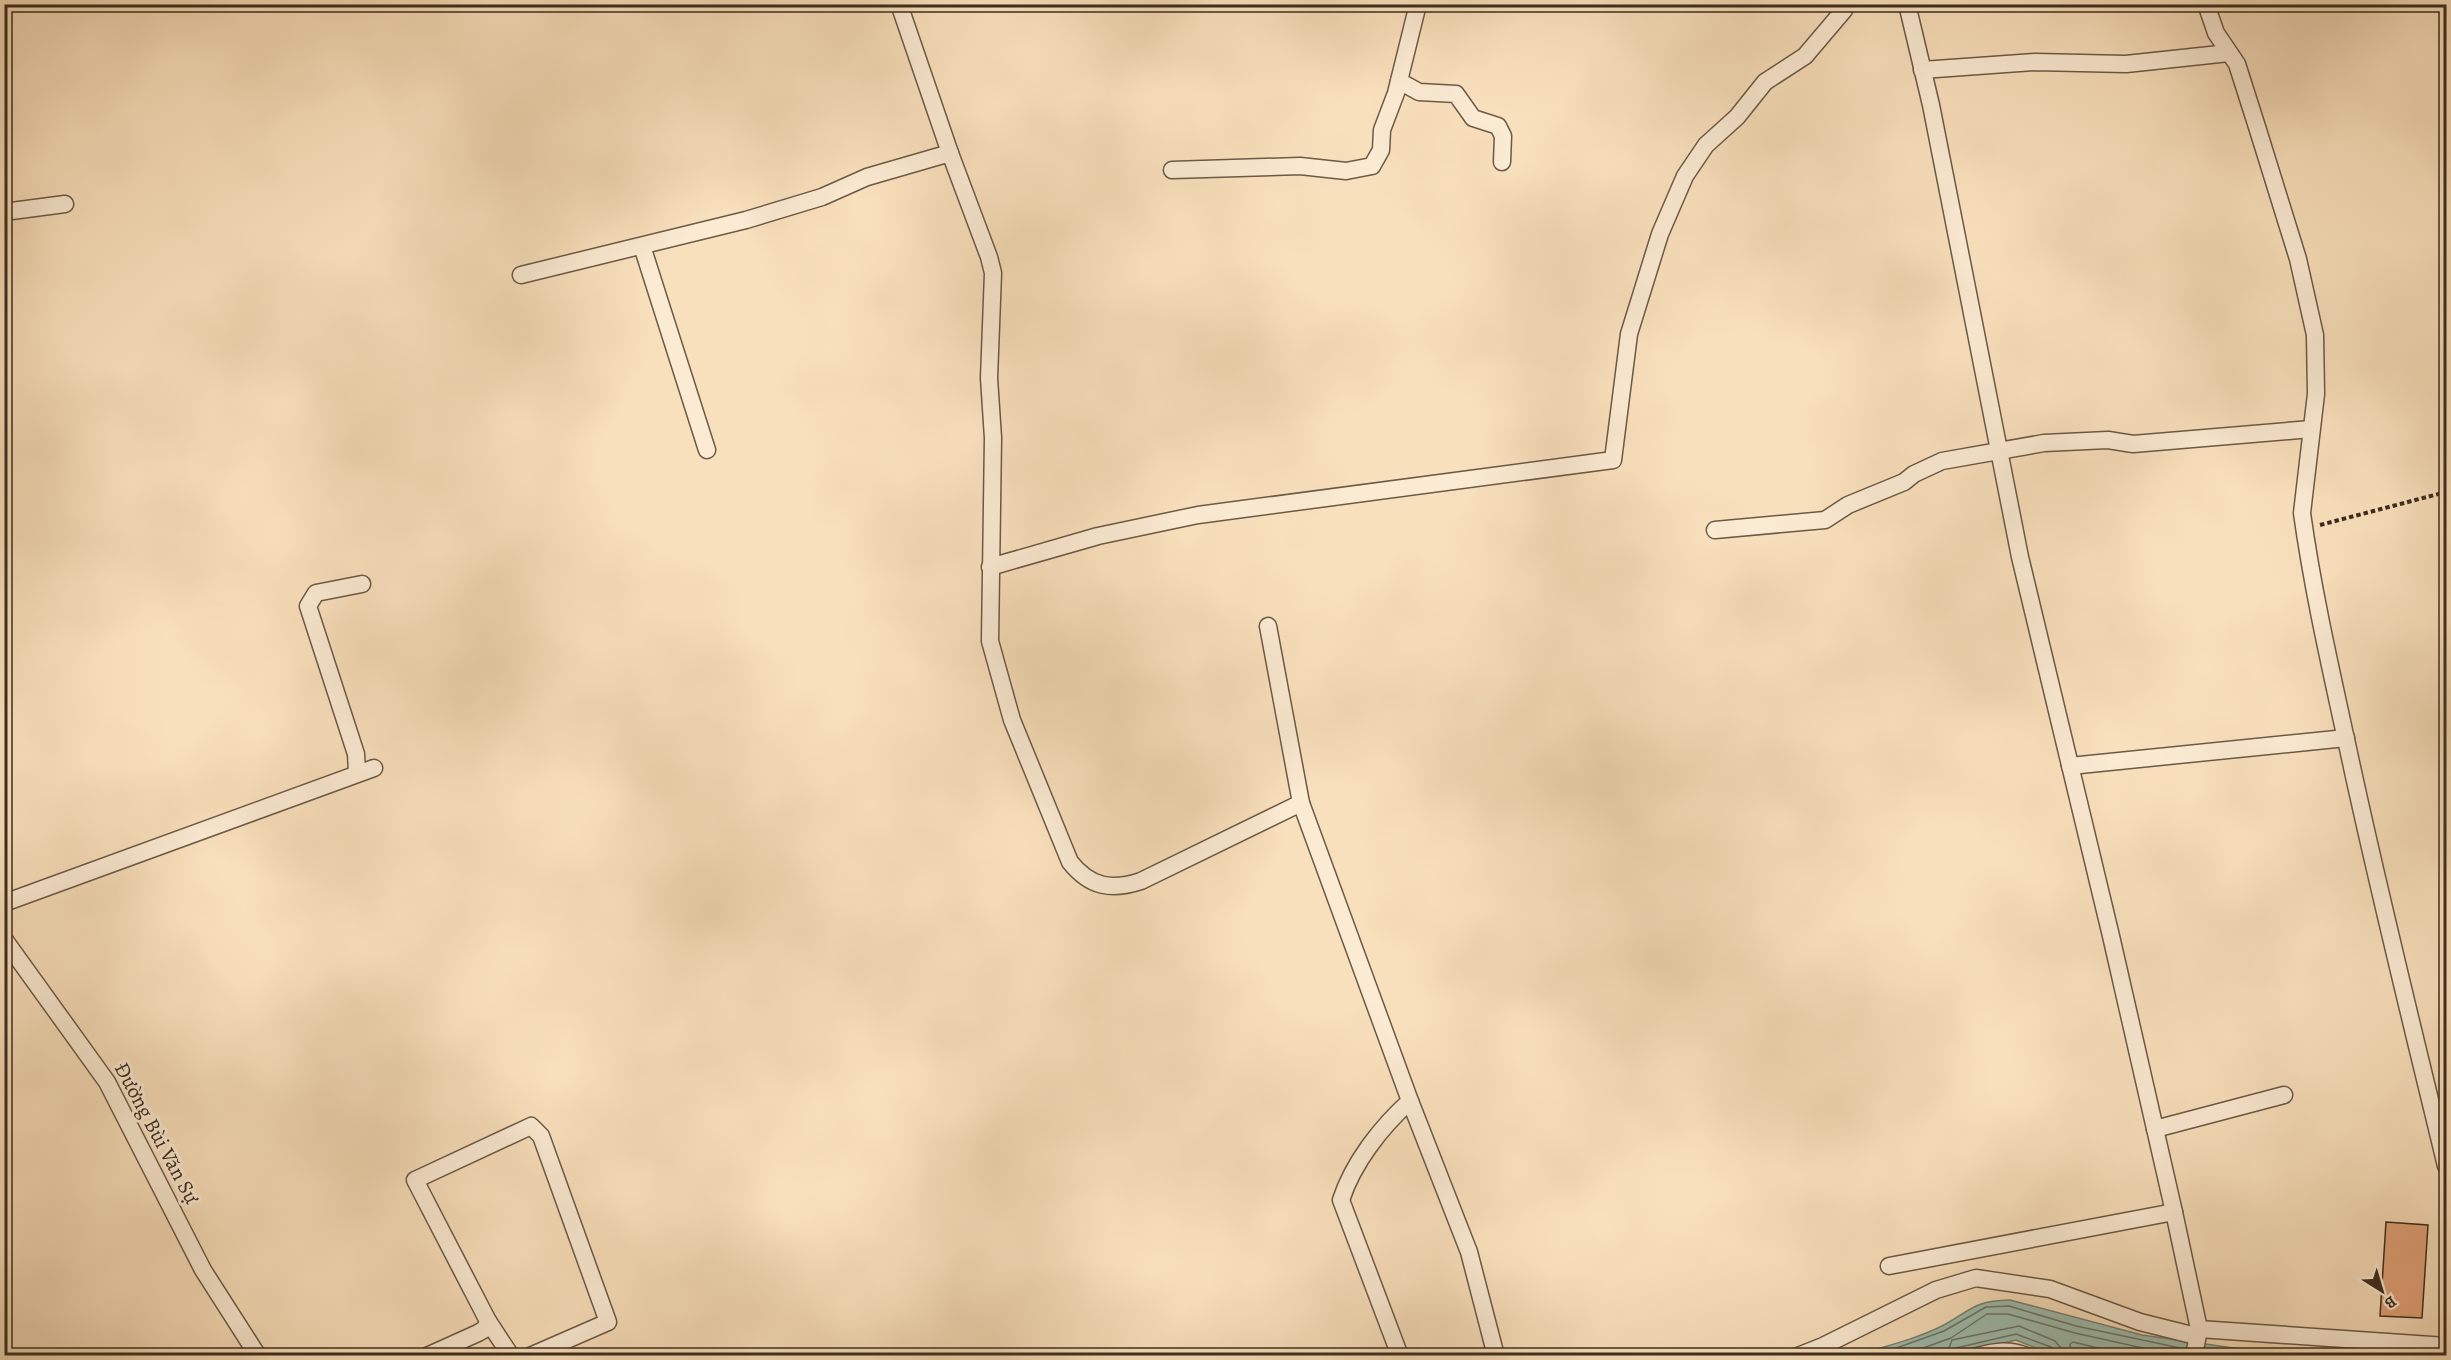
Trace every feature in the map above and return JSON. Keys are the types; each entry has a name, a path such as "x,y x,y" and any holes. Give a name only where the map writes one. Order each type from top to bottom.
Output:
{"street":[{"path":"899,4 950,153 990,257 993,273 989,378 993,438 990,641 1012,720 1070,862 1081,876 1099,884 1121,888 1141,881 1301,803"},
{"path":"1172,170 1300,166 1346,171 1372,166 1381,150 1383,130 1399,81 1418,4"},
{"path":"990,567 1098,536 1198,515 1612,460 1629,334 1660,234 1685,176 1706,145 1737,117 1765,82 1805,56 1844,10 1846,4"},
{"path":"1907,4 2020,557 2174,1212 2197,1332 2194,1356"},
{"path":"2206,4 2216,33 2236,64 2276,185 2298,259 2315,335 2316,394 2302,513 2304,529 2371,862 2446,1166"},
{"path":"1922,70 2035,62 2126,64 2229,53"},
{"path":"1399,81 1419,92 1456,94 1473,118 1498,126 1503,136 1502,162"},
{"path":"521,275 642,246 822,197 867,177 950,153"},
{"path":"4,212 65,204"},
{"path":"642,246 707,450"},
{"path":"1715,530 1825,520 1848,506 1904,482 1914,474 1942,461 2044,443 2108,440 2133,444 2311,429"},
{"path":"357,772 356,754 308,606 316,593 362,584"},
{"path":"1268,626 1301,803 1410,1101 1469,1252 1496,1356"},
{"path":"2070,766 2346,738"},
{"path":"4,903 357,772 374,768"},
{"name":"Đường Bùi Văn Sự","path":"4,939 107,1082 203,1270 258,1356"},
{"path":"2155,1129 2284,1095"},
{"path":"1400,1356 1349,1228 1341,1200 1348,1179 1376,1138 1410,1101"},
{"path":"511,1356 488,1321 415,1180 531,1126 541,1136 608,1322 530,1356"},
{"path":"1889,1266 2174,1212"},
{"path":"1798,1356 1936,1290 1976,1278 2050,1289 2140,1322 2197,1332 2446,1346"},
{"path":"427,1356 485,1329 488,1321"},
{"path":"1978,1356 1996,1351 2013,1351 2027,1356"}],"path":[{"path":"2304,529 2446,492"}],"water":[{"path":"2010,1300 2142,1335 2283,1355 2053,1355 2016,1340 1953,1355 1853,1356 1931,1331 1980,1304"}],"building":[{"path":"2386,1222 2428,1225 2422,1318 2380,1316"}]}
